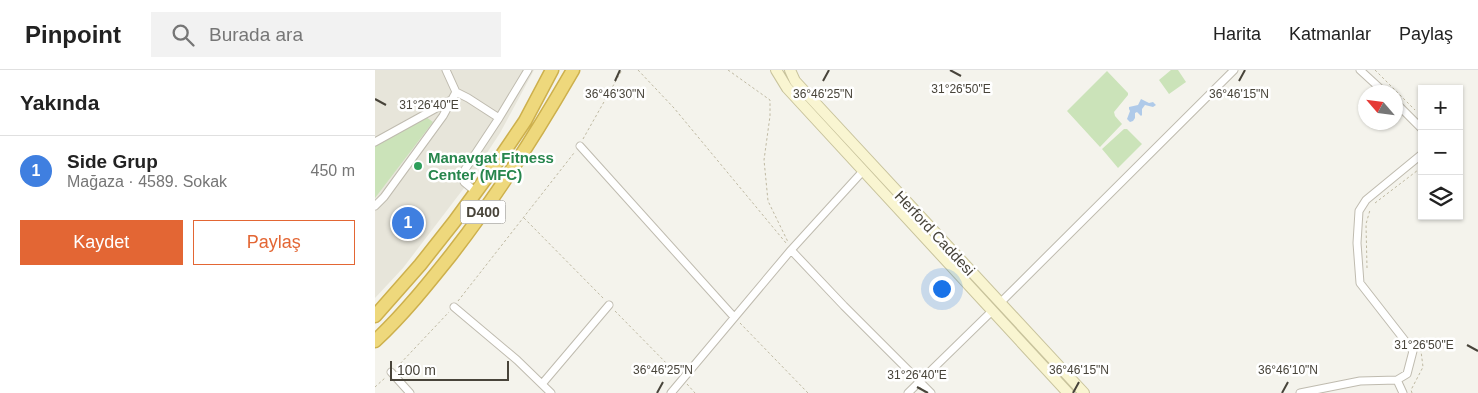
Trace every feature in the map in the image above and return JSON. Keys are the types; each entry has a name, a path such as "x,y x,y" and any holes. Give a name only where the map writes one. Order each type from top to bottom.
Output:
{"highway":[{"name":"D400","path":"375,316 420,265 476,192 525,121 552,70"},
{"name":"D400","path":"375,341 392,325 435,276 476,222 540,128 573,70"}],"main road":[{"name":"Herford Caddesi","path":"776,70 787,88 1068,393"},
{"name":"Herford Caddesi","path":"790,70 795,82 1084,393"}],"street":[{"path":"446,70 455,92 499,118"},
{"path":"476,192 463,182 462,174 528,70"},
{"path":"1000,303 1234,70"},
{"path":"1360,70 1377,85"},
{"path":"375,206 441,120 455,92"},
{"path":"375,142 451,99"},
{"path":"430,111 441,120"},
{"path":"1403,111 1418,125"},
{"path":"579,146 734,317"},
{"path":"1300,393 1360,380 1397,380 1407,374 1413,351 1360,284 1357,244 1359,211 1366,200 1418,157"},
{"path":"671,393 791,250 863,171"},
{"path":"791,250 931,393"},
{"path":"542,384 609,305"},
{"path":"454,307 517,360 551,393"},
{"path":"908,393 992,311"},
{"path":"391,372 409,393"},
{"path":"1397,380 1403,393"}],"path":[{"path":"375,386 454,307 579,146 622,70"},
{"path":"638,70 674,108 791,250"},
{"path":"728,70 770,100 770,116 764,160 768,201 791,250"},
{"path":"1375,70 1417,113"},
{"path":"1367,272 1366,224 1370,207 1418,170"},
{"path":"734,317 809,393"},
{"path":"1412,393 1411,390 1423,367 1421,352"}],"shaded area":[{"path":"375,70 534,70 500,133 464,188 403,268 375,298"}],"green space":[{"path":"1171,70 1178,70 1186,82 1169,94 1159,80"},
{"path":"1107,71 1128,95 1114,112 1122,124 1100,147 1067,111"},
{"path":"426,117 433,122 375,198 375,146"},
{"path":"1124,129 1127,129 1142,144 1118,168 1102,149"}],"water":[{"path":"1141,99 1149,103 1153,102 1156,105 1153,107 1145,105 1142,109 1142,115 1137,112 1135,113 1135,118 1130,122 1127,119 1130,111 1129,107 1138,105"}],"place":[{"name":"Manavgat Fitness Center (MFC)","path":"418,166"},
{"name":"Side Grup","path":"408,223"}]}
